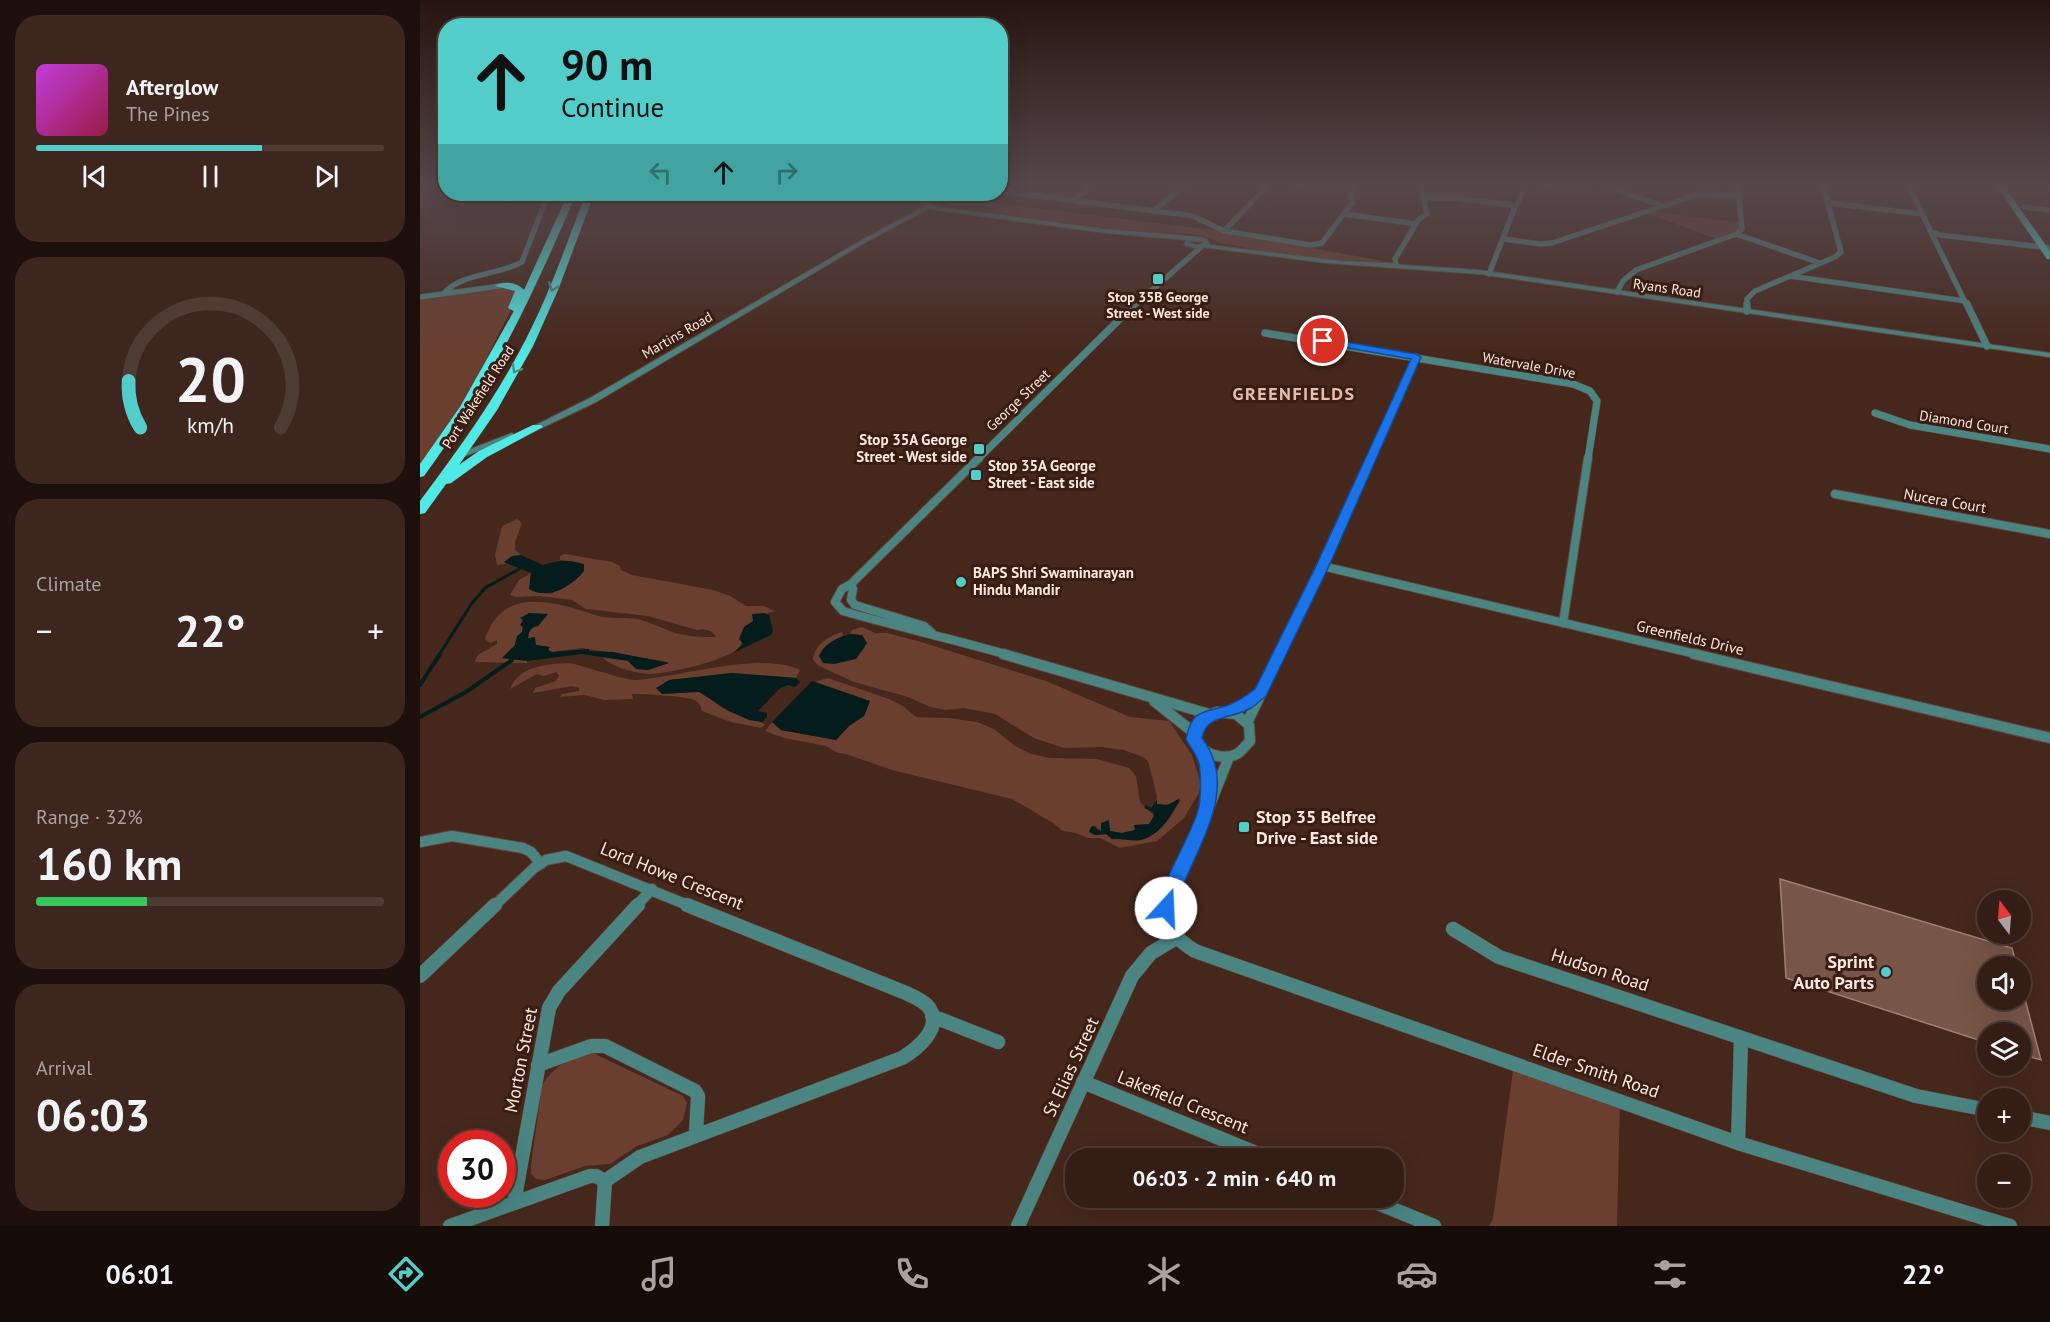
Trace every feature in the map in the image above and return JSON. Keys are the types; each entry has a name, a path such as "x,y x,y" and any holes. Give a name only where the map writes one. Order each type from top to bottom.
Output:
{"highway":[{"name":"Port Wakefield Road","path":"420,473 507,338 552,242"},
{"name":"Port Wakefield Road","path":"420,510 485,419 530,344 571,242"},
{"path":"500,286 523,278 547,254"},
{"path":"469,400 471,389 520,291 516,287 500,286"},
{"path":"485,419 487,439 501,440"},
{"path":"434,491 483,454 537,427"},
{"path":"420,486 433,469 459,455"}],"main road":[{"path":"2047,245 2050,257"}],"street":[{"path":"443,294 452,284 507,270 522,262 530,242"},
{"name":"Martins Road","path":"459,455 537,427 593,400 863,242"},
{"path":"1171,242 1204,245"},
{"path":"1297,242 1315,245 1323,242"},
{"path":"1396,264 1395,259 1405,242"},
{"path":"1489,274 1503,242"},
{"path":"1527,242 1554,242"},
{"path":"1617,292 1623,281 1636,270 1713,242"},
{"path":"1760,242 1820,263"},
{"path":"1747,311 1747,299 1755,291 1840,254 1842,249 1840,242"},
{"path":"1936,242 1987,346"},
{"path":"2017,242 2047,245"},
{"name":"George Street","path":"1188,245 1191,250 1180,263 1021,415 851,584 843,589 836,599 837,605 843,610 917,633 932,633 1148,696 1178,707 1209,714"},
{"name":"Ryans Road","path":"1204,245 1375,266 1396,264 1403,267 1489,274 2050,355"},
{"name":"George Street","path":"1180,263 1204,245"},
{"path":"1790,276 1965,301"},
{"path":"420,297 500,286"},
{"name":"Watervale Drive","path":"1265,333 1575,385 1590,391 1596,398 1563,623"},
{"path":"1247,723 1322,566 1416,357"},
{"name":"Diamond Court","path":"1875,413 1910,425 2050,449"},
{"name":"Nucera Court","path":"1835,494 2050,534"},
{"name":"Greenfields Drive","path":"1322,566 2050,738"},
{"name":"George Street","path":"851,584 853,590 851,600 855,604 924,626 932,633"},
{"path":"1226,712 1236,714 1247,723 1251,733 1250,741 1239,753 1219,758 1204,752 1197,746 1193,732 1202,719 1209,714 1226,712 1246,704 1260,692"},
{"name":"George Street","path":"1148,696 1193,732"},
{"path":"1204,752 1208,766 1208,806"},
{"path":"1176,938 1170,929 1166,908 1229,757"},
{"path":"420,842 452,836 523,848 531,852 541,864"},
{"name":"Lord Howe Crescent","path":"420,976 541,864 557,857 573,857 906,993 925,1004 931,1010 932,1016 999,1042"},
{"name":"Morton Street","path":"516,1191 546,1016 554,999 652,889"},
{"name":"Hudson Road","path":"1453,929 1499,957 1916,1096 1977,1108"},
{"name":"St Elias Street","path":"1018,1226 1137,968 1151,953 1176,938"},
{"name":"Elder Smith Road","path":"1176,938 1195,951 1738,1143 2010,1226"},
{"path":"605,1181 640,1157 902,1059 917,1048 925,1038 932,1024 932,1016"},
{"path":"1738,1143 1741,1038"},
{"path":"538,1065 591,1046 605,1046 694,1091 698,1096 696,1135"},
{"name":"Lakefield Crescent","path":"1083,1082 1244,1148"},
{"path":"2031,1119 2050,1123"},
{"path":"516,1201 590,1176 596,1176 605,1181"},
{"path":"602,1226 605,1181"},
{"path":"450,1226 498,1208"},
{"path":"1391,1208 1434,1226"}],"shaded area":[{"path":"1217,242 1279,242 1384,261 1323,260"},
{"path":"500,286 516,287 518,296 471,389 469,400 420,473 420,297"},
{"path":"517,519 522,523 515,542 515,550 521,555 504,562 506,564 497,565 495,555 502,526"},
{"path":"565,554 612,562 620,566 621,570 632,575 713,590 730,596 746,606 764,606 775,611 753,618 753,621 744,627 742,643 735,651 713,661 669,672 649,674 630,671 610,663 602,656 628,661 636,669 648,670 669,663 663,661 582,648 552,652 548,650 549,647 536,645 528,639 529,631 547,616 523,619 522,632 517,636 515,645 502,658 527,661 527,663 476,662 478,655 497,644 497,640 490,643 485,639 493,622 504,611 517,604 532,602 563,606 612,618 641,620 688,636 716,636 707,630 697,630 648,616 586,609 572,600 510,595 519,580 531,573 529,589 551,594 579,576 573,561 560,560 560,556"},
{"path":"862,627 875,633 887,633 921,642 1046,681 1130,717 1169,721 1192,755 1201,784 1199,793 1184,818 1157,841 1120,848 1100,838 1088,838 1063,831 1012,799 892,770 838,753 826,746 784,738 765,731 772,722 781,730 836,740 849,726 864,716 870,701 815,682 828,678 889,699 903,706 916,717 977,722 994,729 1015,746 1031,754 1050,758 1097,759 1129,768 1136,776 1140,802 1154,816 1149,824 1134,825 1135,830 1122,833 1110,831 1110,826 1099,832 1096,826 1092,826 1089,830 1095,835 1106,834 1112,839 1137,840 1171,814 1181,800 1162,806 1156,804 1157,796 1148,761 1143,757 1124,750 1101,747 1064,748 1034,738 995,714 964,708 946,710 930,707 908,697 854,682 819,666 813,660 816,650 823,642 842,632 843,636 819,656 822,660 859,655 865,647 856,634 850,634 852,630"},
{"path":"570,663 637,680 743,664 783,665 800,670 796,678 732,673 669,680 704,694 726,710 765,725 761,728 731,722 702,711 697,702 682,697 632,694 633,699 604,700 585,695 560,697 562,694 579,691 579,688 572,686 533,693 535,688 556,681 559,675 556,672 544,676 537,674 510,689 514,681 527,670 544,665"},
{"path":"593,1053 683,1096 687,1103 683,1120 668,1135 637,1146 610,1164 585,1166 545,1180 536,1179 531,1174 531,1165 542,1085 552,1072 564,1063"},
{"path":"1514,1063 1620,1100 1617,1226 1489,1226 1493,1219"}],"water":[{"path":"521,555 543,565 564,561 584,564 584,571 573,582 559,590 552,593 536,592 529,589 531,573 504,562 512,556"},
{"path":"529,613 548,614 538,626 531,630 528,638 535,637 536,645 550,647 548,650 552,652 589,649 589,651 613,652 669,663 648,670 636,669 628,661 582,654 527,661 502,658 515,645 517,636 522,632 523,627 520,625 523,620 520,618"},
{"path":"752,614 769,615 773,631 771,635 733,653 743,644 739,639 744,627 753,621"},
{"path":"850,634 862,635 867,643 856,659 834,664 823,663 819,656 821,651 836,639"},
{"path":"732,673 796,678 800,682 795,687 788,685 779,689 758,711 767,713 767,717 762,722 749,720 729,711 699,692 662,694 656,688 669,680"},
{"path":"812,681 870,701 864,716 849,726 836,740 781,730 772,722"},
{"path":"1180,798 1165,824 1148,838 1141,840 1112,839 1106,834 1095,835 1089,832 1092,826 1101,831 1101,823 1109,820 1110,831 1122,833 1135,830 1134,825 1149,824 1154,816 1153,812 1144,808 1146,805 1151,808 1157,800 1157,804 1168,805"}],"building":[{"name":"Sprint Auto Parts","path":"1780,879 1977,938 1977,944 1999,944 2012,948 2014,956 1977,956 1977,1010 2028,1010 2041,1060 2031,1057 2031,1022 1977,1022 1977,1039 1786,978"}],"waterway":[{"path":"439,655 472,603 485,588 519,569"},
{"path":"420,685 440,654"},
{"path":"420,717 466,692 512,660"}],"place":[{"name":"Stop 35B George Street - West side","path":"1158,279"},
{"name":"Stop 35A George Street - West side","path":"979,449"},
{"name":"Stop 35A George Street - East side","path":"976,475"},
{"name":"BAPS Shri Swaminarayan Hindu Mandir","path":"961,582"},
{"name":"Stop 35 Belfree Drive - East side","path":"1244,827"},
{"name":"Sprint Auto Parts","path":"1886,972"}],"district":[{"name":"GREENFIELDS","path":"1294,394"}],"route":[{"path":"1166,908 1208,806 1208,766 1204,752 1197,746 1194,739 1193,732 1196,725 1209,714 1226,712 1246,704 1260,692 1322,566 1416,357 1323,341"}]}
